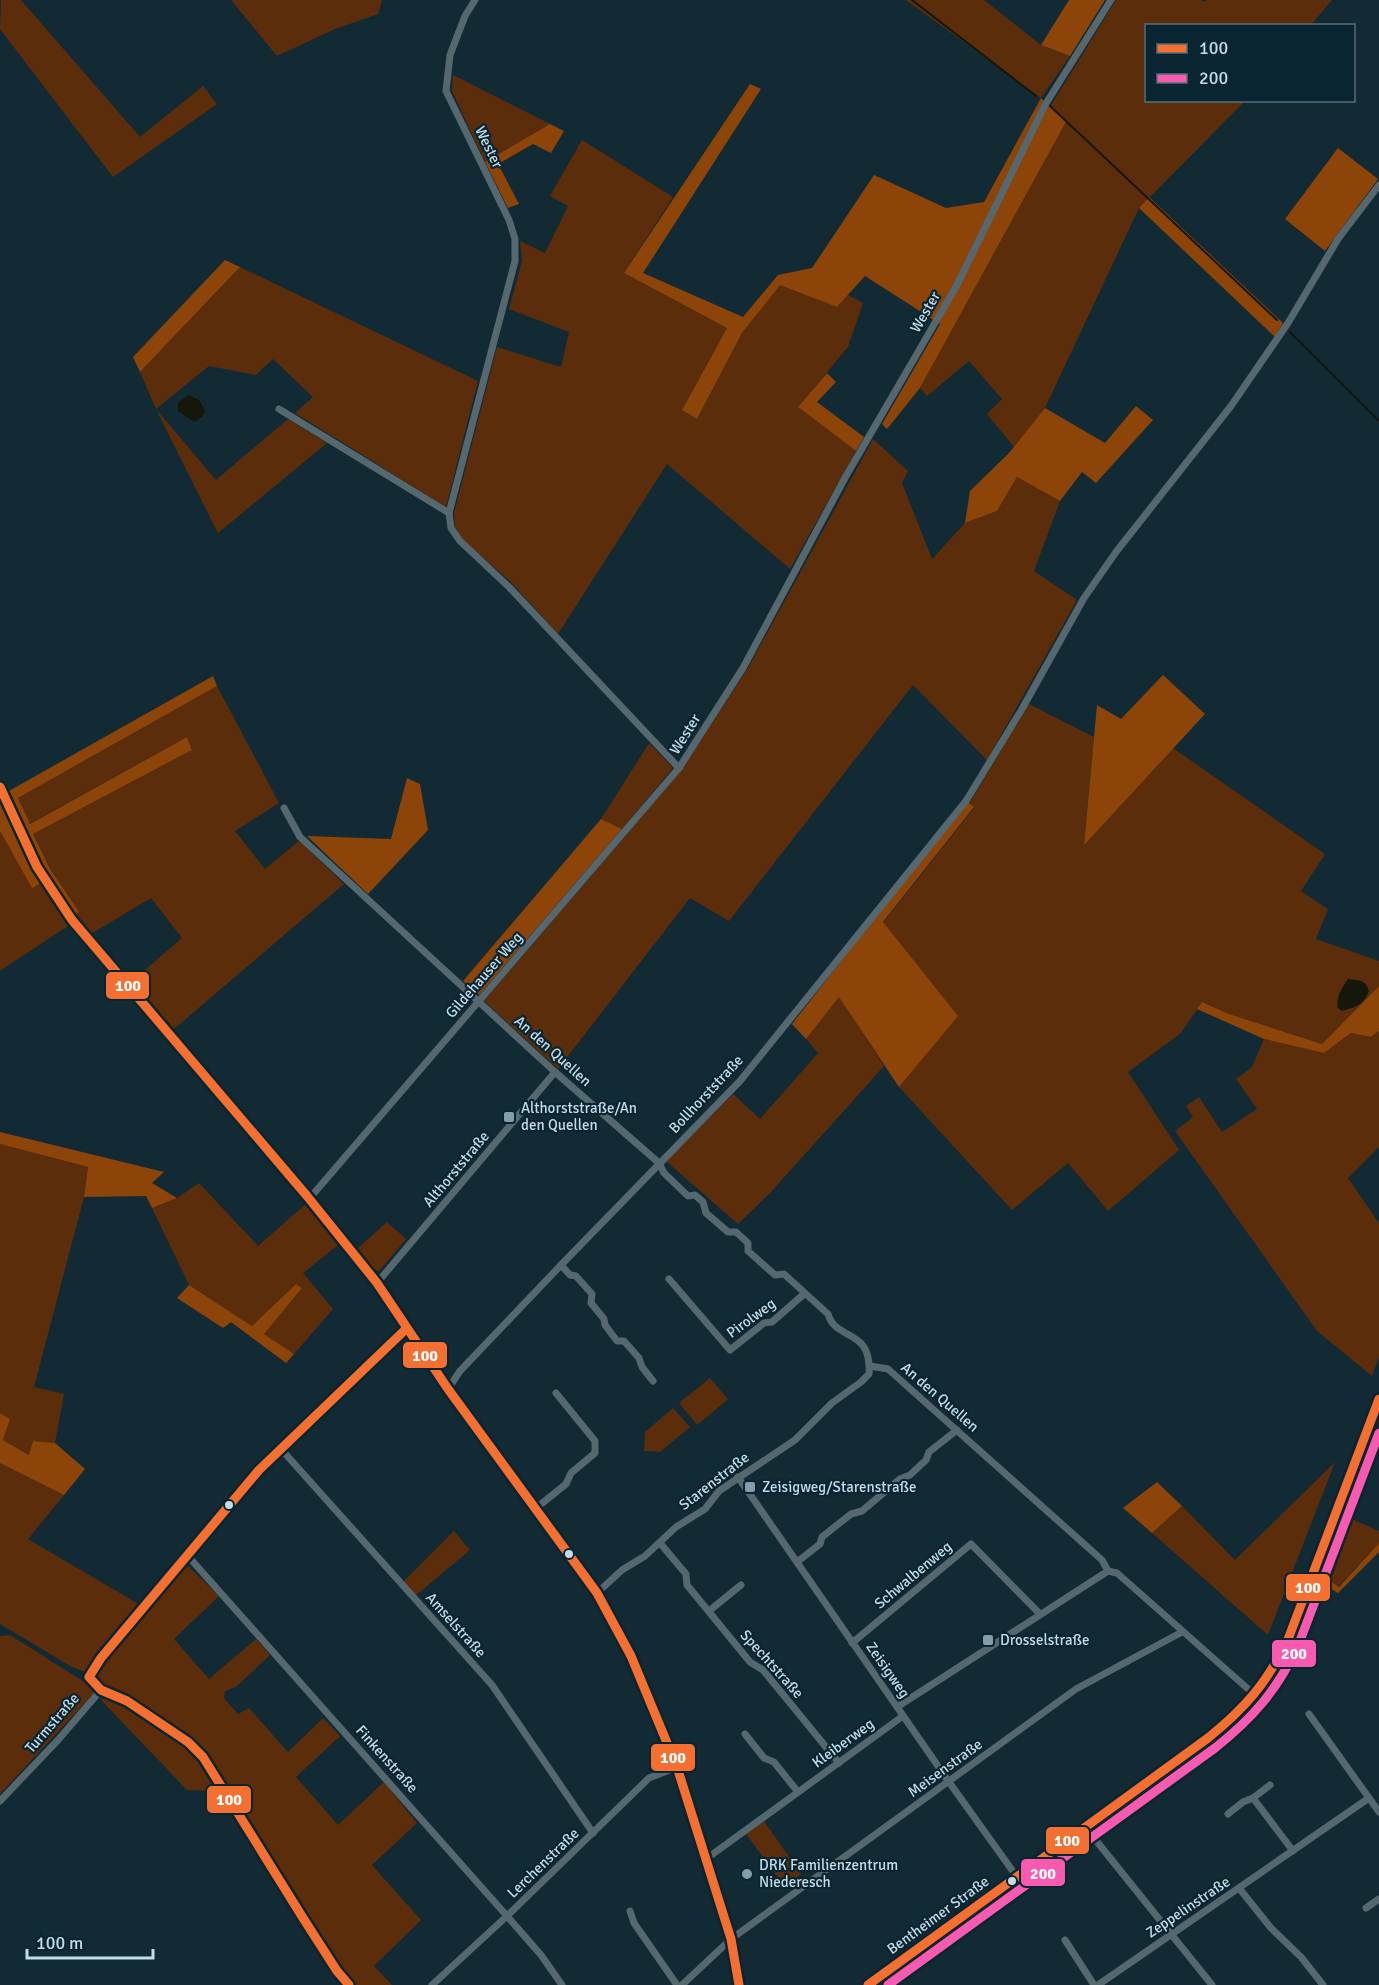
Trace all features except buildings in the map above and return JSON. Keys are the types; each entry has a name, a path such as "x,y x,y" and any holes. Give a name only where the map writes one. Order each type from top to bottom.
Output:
{"main road":[{"name":"Bentheimer Straße","path":"868,1985 1208,1738 1237,1716 1256,1696 1272,1673 1287,1642 1379,1399"}],"street":[{"name":"Wester","path":"475,0 465,16 450,55 446,91 509,220 515,239 516,261 449,513 451,528 460,541 509,587 679,768 743,668 846,476 957,285 1045,105 1111,0"},
{"name":"Bollhorststraße","path":"448,1389 460,1371 740,1081 966,801 1022,709 1084,598 1116,552 1231,406 1288,323 1338,239 1379,184"},
{"path":"279,409 449,513"},
{"name":"Gildehauser Weg","path":"309,1199 679,768"},
{"path":"0,787 37,867 72,920 309,1199 377,1283 448,1389 597,1593 631,1656 677,1767 731,1939 739,1985"},
{"name":"An den Quellen","path":"284,808 300,837 478,1002 659,1164 664,1173 688,1196 695,1195 703,1202 706,1213 728,1232 736,1232 748,1243 748,1251 775,1275 784,1274 828,1314 830,1322 862,1343 870,1366 888,1369 1102,1560 1108,1571 1118,1573 1256,1696"},
{"name":"Althorststraße","path":"377,1283 555,1072"},
{"path":"561,1265 570,1275 576,1276 591,1294 591,1303 604,1319 605,1325 617,1341 624,1341 639,1358 642,1367 653,1381"},
{"name":"Pirolweg","path":"669,1279 730,1350 764,1323 772,1322 804,1294"},
{"path":"349,1985 303,1918 203,1757 188,1742 127,1701 101,1689 89,1677 101,1658 259,1470 407,1328"},
{"name":"Starenstraße","path":"597,1593 622,1570 645,1557 676,1527 705,1509 719,1491 795,1440 832,1403 861,1382 869,1374 870,1366"},
{"path":"535,1509 566,1484 571,1473 595,1454 595,1441 556,1393"},
{"path":"797,1562 820,1544 822,1537 851,1514 862,1511 900,1479 910,1475 926,1461 930,1452 957,1430"},
{"name":"Amselstraße","path":"281,1449 492,1685 593,1833"},
{"name":"Zeisigweg","path":"738,1477 1017,1877"},
{"name":"Spechtstraße","path":"660,1543 686,1574 687,1585 750,1662 763,1670 839,1763"},
{"name":"Schwalbenweg","path":"852,1642 971,1544 1040,1614"},
{"name":"Finkenstraße","path":"187,1555 507,1916 541,1955 562,1985"},
{"path":"897,1707 1108,1571"},
{"path":"709,1611 741,1585"},
{"name":"Meisenstraße","path":"682,1985 731,1939 1076,1689 1182,1632"},
{"name":"Turmstraße","path":"0,1802 58,1740 101,1689"},
{"path":"1310,1714 1379,1812"},
{"name":"Kleiberweg","path":"706,1859 903,1716"},
{"path":"745,1734 764,1758 774,1762 798,1792"},
{"name":"Lerchenstraße","path":"432,1985 507,1916 649,1778 677,1767"},
{"path":"1228,1814 1270,1785"},
{"path":"1253,1798 1293,1851"},
{"name":"Zeppelinstraße","path":"1065,1940 1096,1985 1369,1798"},
{"path":"1086,1828 1212,1985"},
{"path":"1239,1888 1271,1928 1301,1957 1323,1985"},
{"path":"1366,1908 1379,1899"},
{"path":"630,1911 634,1923 677,1985"}],"shaded area":[{"path":"1,0 21,0 140,137 203,86 217,104 113,177 0,29"},
{"path":"231,0 382,0 378,14 335,29 277,56"},
{"path":"906,0 984,0 1041,45 1070,56 1041,98"},
{"path":"1069,0 1105,0 1070,56 1041,45"},
{"path":"1116,0 1201,0 1205,2 1207,0 1332,0 1312,24 1145,24 1145,102 1244,102 1139,208 1045,408 1014,447 987,414 1002,399 969,361 927,396 920,388 1066,122 1050,107"},
{"path":"453,75 550,124 485,162 452,91"},
{"path":"750,84 761,89 643,273 743,317 778,275 812,268 874,175 946,208 984,202 1041,98 1066,122 920,388 887,429 882,424 940,324 865,276 837,307 780,285 742,333 697,419 682,410 727,328 624,273"},
{"path":"550,124 564,131 551,153 533,144 498,164 519,204 508,208 485,162"},
{"path":"582,140 673,197 624,273 727,328 682,410 697,419 742,333 780,284 837,307 848,295 863,303 848,347 798,407 856,451 790,569 667,464 558,634 511,582 464,541 455,527 454,513 497,347 561,367 569,332 509,309 522,261 520,241 545,253 568,206 550,196"},
{"path":"1338,148 1378,179 1325,251 1285,219"},
{"path":"1149,197 1283,323 1275,337 1139,208"},
{"path":"225,260 240,267 140,372 133,357"},
{"path":"240,267 478,381 446,507 295,413 313,397 273,359 256,375 209,366 156,409 140,372"},
{"path":"827,373 836,382 817,402 864,437 856,451 798,407"},
{"path":"189,395 199,400 205,411 203,416 194,422 178,411 178,402"},
{"path":"1136,406 1153,420 1096,483 1082,472 1060,501 1017,477 997,511 965,523 970,491 1009,453 1045,408 1105,443"},
{"path":"156,409 216,480 288,419 327,443 218,533"},
{"path":"873,439 908,471 902,483 932,559 965,523 997,511 1017,477 1060,501 1034,571 1077,600 987,760 913,685 729,921 690,898 558,1069 484,1001 683,768 748,668"},
{"path":"1163,675 1205,714 1084,845 1097,705 1121,719"},
{"path":"213,676 217,686 18,798 30,824 187,737 192,750 33,834 50,869 79,912 73,916 49,879 32,888 0,831 0,796"},
{"path":"217,686 279,803 235,831 265,869 299,841 344,884 174,1029 131,982 182,938 151,898 91,934 73,916 78,913 50,869 33,834 192,750 187,737 29,824 18,798"},
{"path":"1029,704 1094,737 1084,844 1173,748 1325,854 1301,891 1328,909 1316,939 1379,961 1379,986 1322,1044 1229,1014 1202,1002 1181,1033 1128,1072 1179,1150 1108,1211 1068,1163 1012,1210 899,1087 957,1016 883,923 974,808 969,804"},
{"path":"649,743 673,768 622,829 601,819"},
{"path":"407,778 420,784 428,830 368,894 307,836 391,839"},
{"path":"966,801 974,807 883,922 958,1016 899,1087 839,997 806,1039 792,1024"},
{"path":"601,819 622,829 479,995 463,981"},
{"path":"0,831 32,887 41,882 68,926 0,971"},
{"path":"1348,979 1363,982 1369,991 1359,1005 1342,1011 1338,1008 1338,997"},
{"path":"1379,986 1379,1031 1371,1037 1351,1033 1324,1053 1264,1039 1197,1009 1202,1002 1229,1014 1322,1044"},
{"path":"839,996 884,1066 771,1192 738,1224 666,1161 733,1094 760,1119 818,1053 806,1039"},
{"path":"1379,1031 1379,1147 1348,1178 1379,1223 1379,1357 1372,1376 1317,1331 1175,1131 1193,1117 1186,1106 1199,1097 1222,1132 1257,1109 1236,1079 1252,1067 1264,1039 1324,1053 1351,1033 1371,1037"},
{"path":"0,1132 164,1172 152,1183 177,1198 152,1208 146,1196 84,1197 88,1167 0,1144"},
{"path":"0,1144 88,1167 84,1197 34,1387 64,1394 55,1443 33,1441 30,1455 3,1440 10,1419 0,1413"},
{"path":"199,1183 258,1246 306,1204 338,1245 303,1273 333,1309 294,1354 264,1334 302,1288 296,1284 252,1326 189,1285 152,1208 177,1198"},
{"path":"387,1222 406,1239 379,1271 374,1269 357,1249"},
{"path":"296,1284 302,1288 264,1334 294,1354 286,1363 231,1322 223,1328 177,1298 189,1285 252,1326"},
{"path":"710,1378 728,1399 697,1425 679,1403"},
{"path":"673,1408 690,1427 660,1452 644,1451 645,1432"},
{"path":"0,1413 10,1419 3,1440 29,1455 33,1441 55,1443 85,1469 64,1495 0,1463"},
{"path":"1335,1462 1268,1635 1152,1533 1182,1506 1235,1560"},
{"path":"0,1463 64,1495 28,1539 140,1605 96,1655 87,1673 70,1666 0,1624"},
{"path":"1157,1482 1182,1506 1152,1533 1123,1508"},
{"path":"1342,1515 1379,1531 1379,1543 1338,1587 1321,1575"},
{"path":"454,1531 470,1550 416,1595 403,1582"},
{"path":"1379,1543 1379,1552 1338,1593 1318,1581 1321,1575 1339,1587"},
{"path":"187,1565 219,1596 174,1639 209,1679 256,1639 270,1655 236,1687 225,1691 224,1698 238,1714 249,1708 288,1752 323,1718 340,1736 296,1777 338,1825 384,1782 417,1823 372,1865 421,1920 374,1966 392,1985 355,1985 342,1970 208,1756 161,1717 94,1677 105,1659"},
{"path":"10,1635 86,1683 95,1692 0,1794 0,1636"},
{"path":"101,1695 153,1722 190,1749 202,1762 217,1791 187,1790 102,1701"},
{"path":"764,1821 801,1874 785,1887 746,1834"}],"waterway":[{"path":"912,0 1036,96"},
{"path":"1049,105 1277,320"},
{"path":"1290,332 1379,421"}],"transit line":[{"name":"100","path":"0,787 37,867 72,920 307,1196 377,1283 448,1389 597,1593 631,1656 677,1767 731,1939 739,1985"},
{"name":"100","path":"349,1985 337,1971 303,1918 203,1757 188,1742 127,1701 101,1690 89,1677 101,1658 259,1470 407,1328"},
{"name":"100","path":"868,1985 1208,1738 1253,1695 1271,1671 1287,1642 1379,1399"},
{"name":"200","path":"888,1985 1215,1748 1241,1726 1263,1702 1282,1676 1298,1646 1379,1433"}],"place":[{"name":"Althorststraße/An den Quellen","path":"509,1117"},
{"name":"Zeisigweg/Starenstraße","path":"750,1487"},
{"name":"Drosselstraße","path":"988,1640"},
{"name":"DRK Familienzentrum Niederesch","path":"747,1874"}]}
